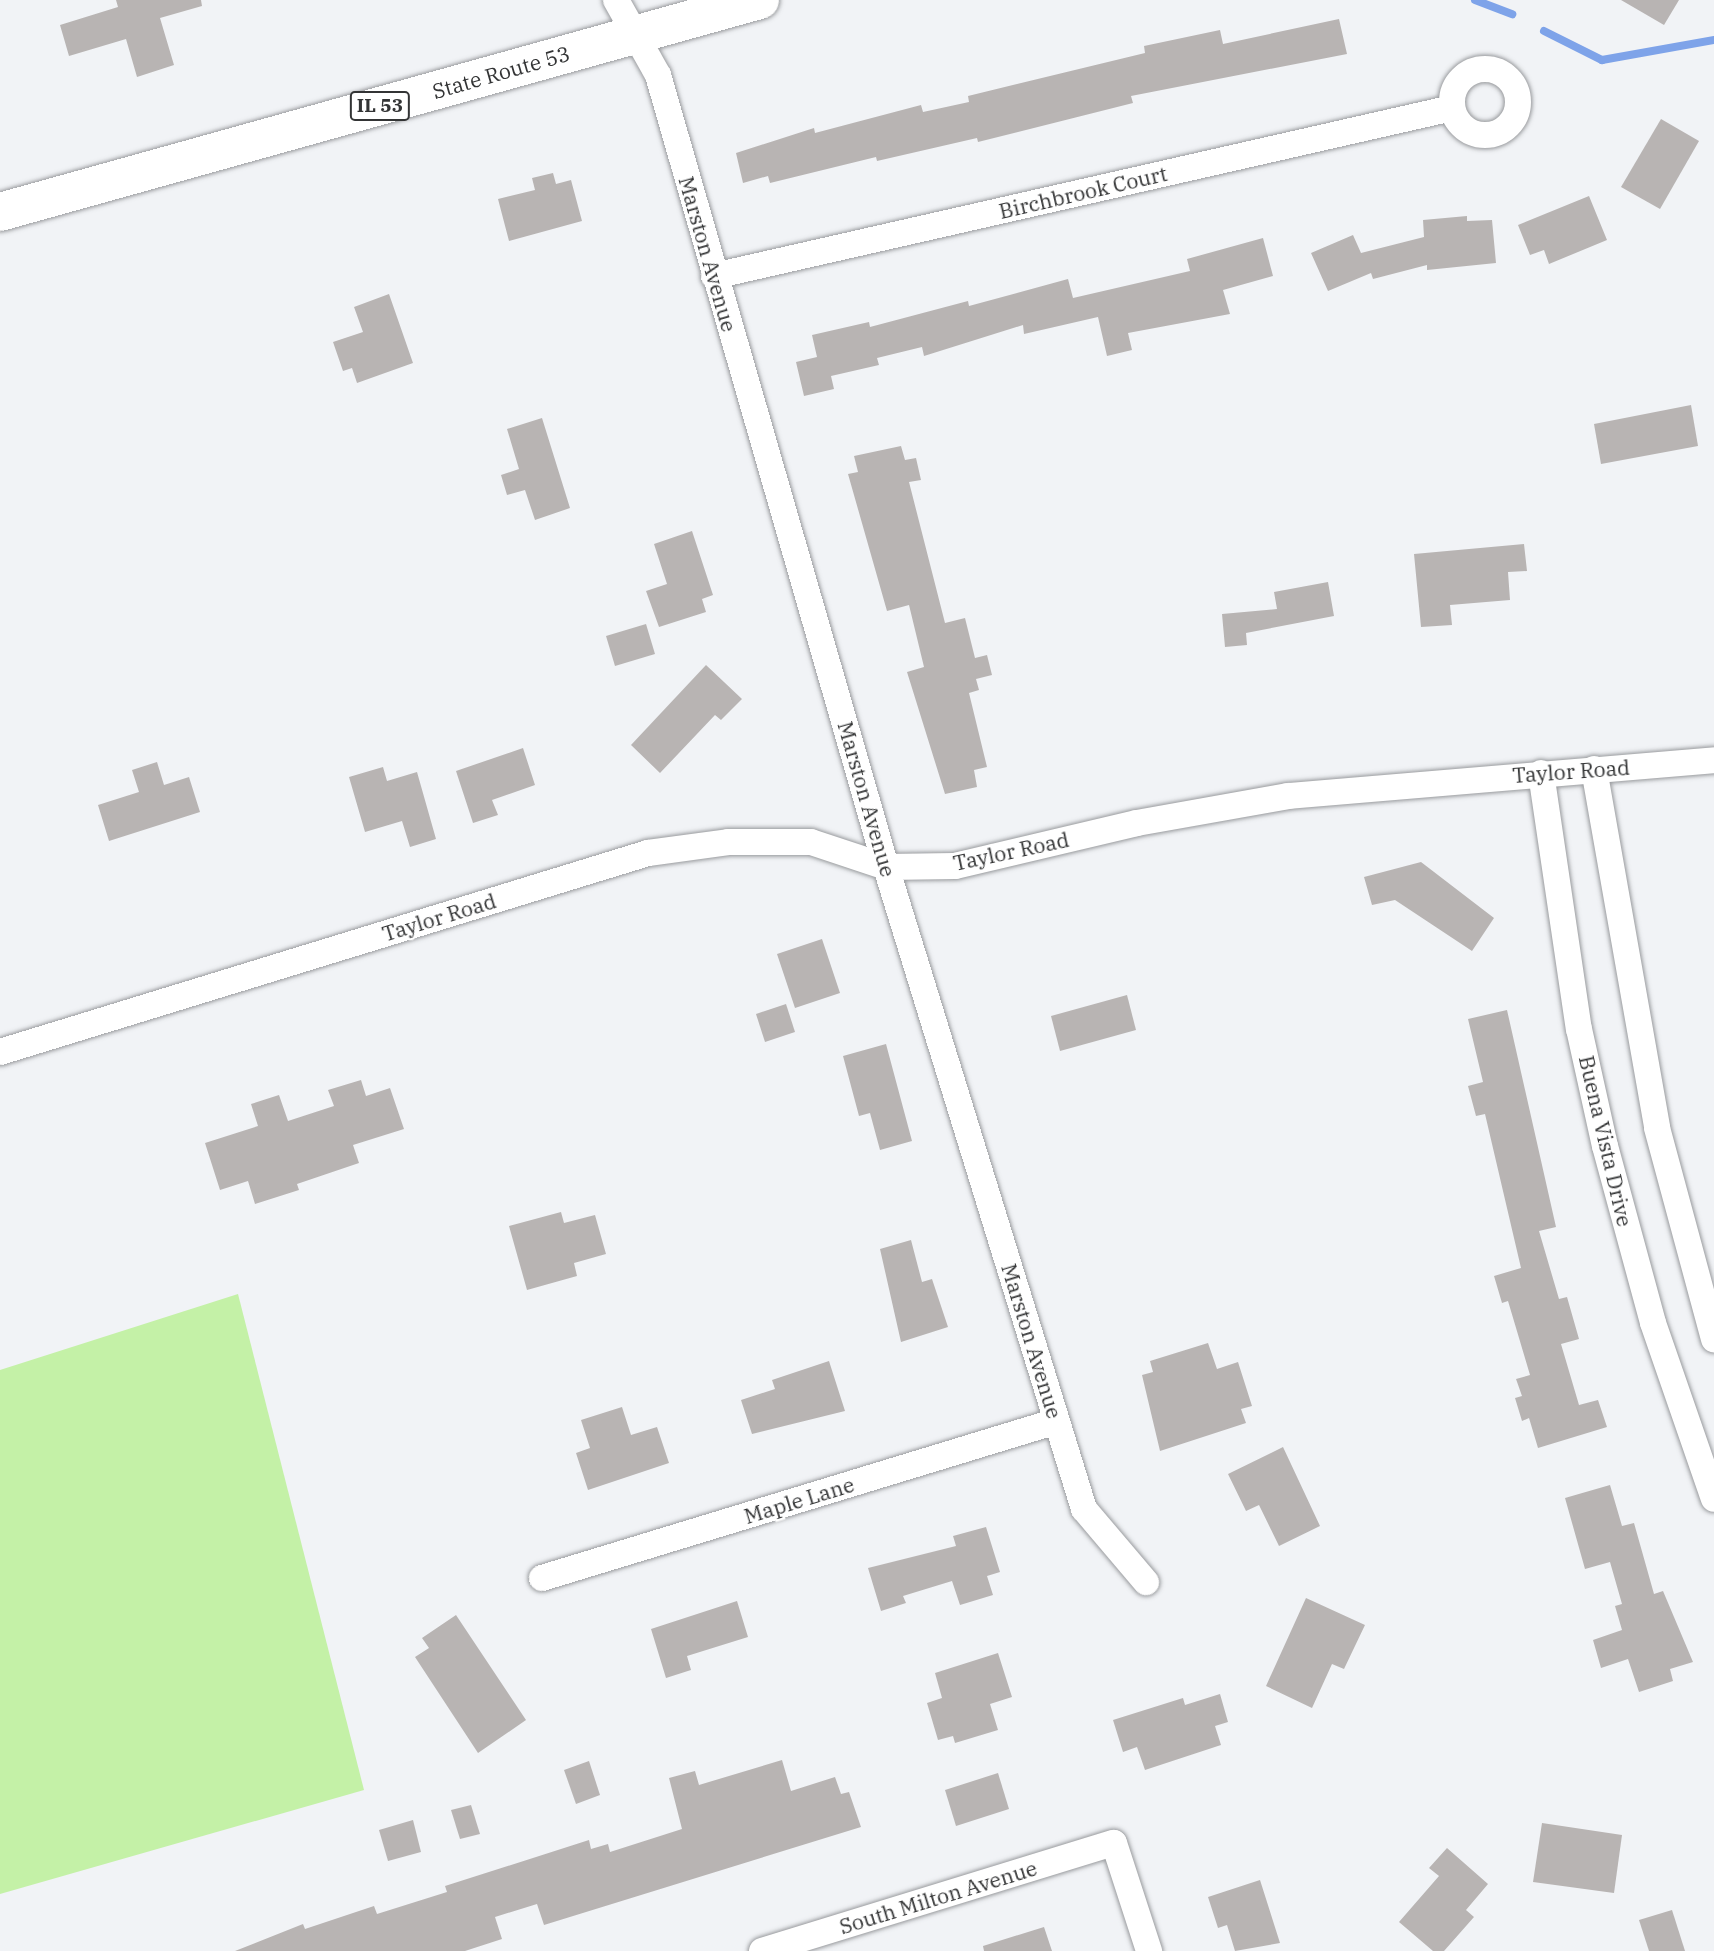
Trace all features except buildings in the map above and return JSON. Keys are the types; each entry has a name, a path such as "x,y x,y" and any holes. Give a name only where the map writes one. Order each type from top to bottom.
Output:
{"main road":[{"name":"State Route 53","path":"0,212 760,0"}],"street":[{"name":"Marston Avenue","path":"616,0 657,75 886,867 1084,1510 1146,1582"},
{"name":"Birchbrook Court","path":"714,276 1451,108"},
{"name":"Taylor Road","path":"0,1052 648,853 728,842 811,842 886,867 955,866 1137,823 1288,796 1714,760"},
{"path":"1594,769 1657,1128 1714,1339"},
{"name":"Buena Vista Drive","path":"1541,773 1574,1001 1605,1146 1653,1323 1714,1499"},
{"name":"Maple Lane","path":"542,1578 1057,1421"},
{"name":"South Milton Avenue","path":"762,1951 1114,1843 1149,1951"}],"green space":[{"path":"238,1294 364,1790 0,1894 0,1370"}],"waterway":[{"path":"1475,0 1512,14"},
{"path":"1544,31 1602,60 1714,40"}]}
